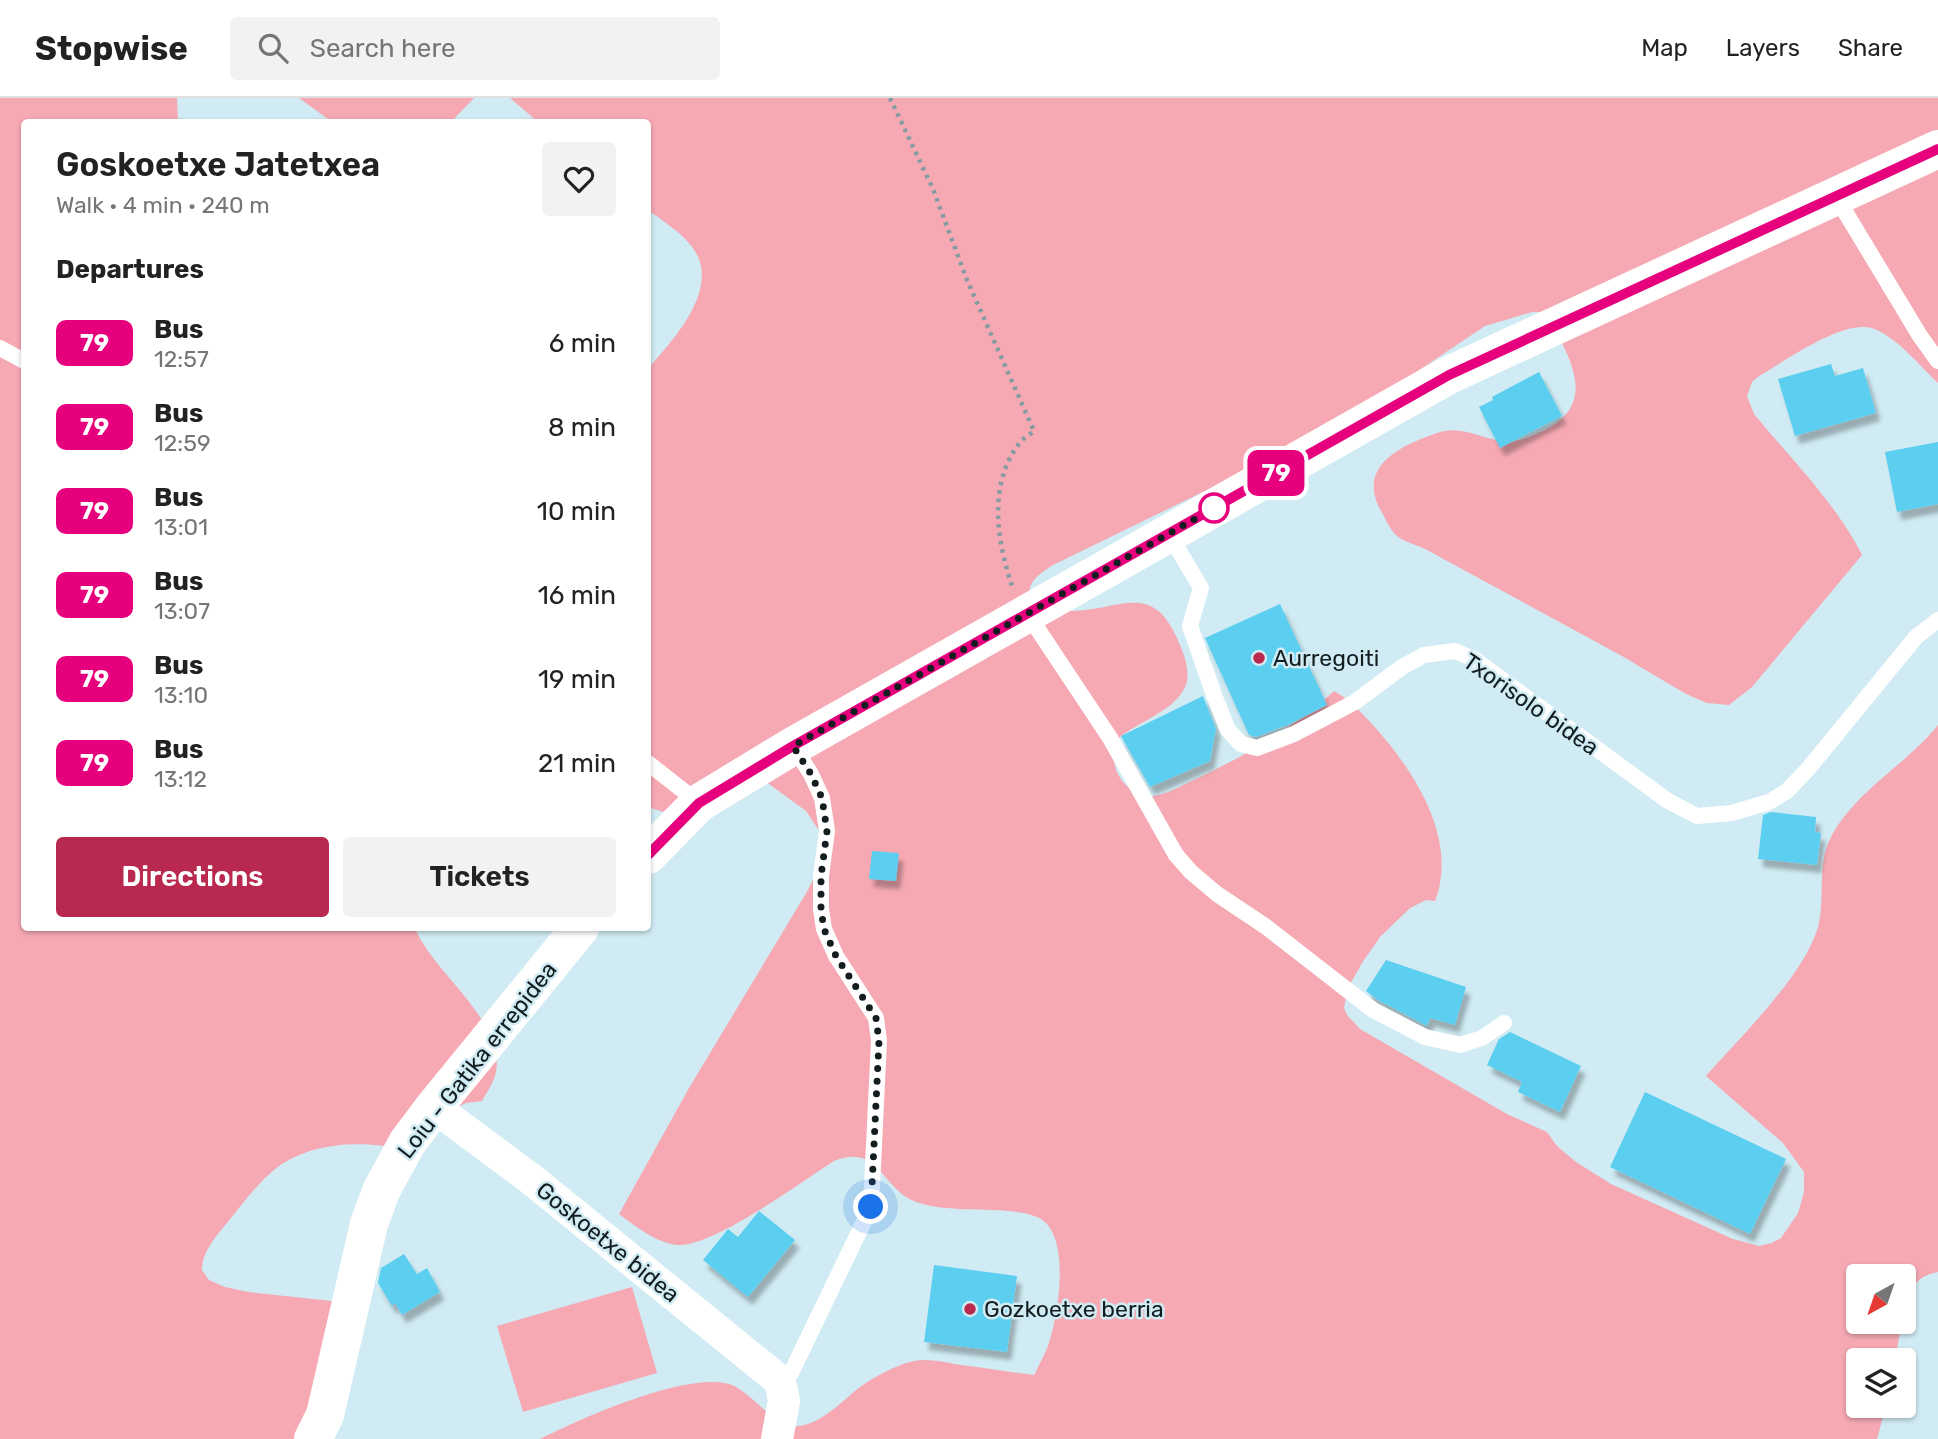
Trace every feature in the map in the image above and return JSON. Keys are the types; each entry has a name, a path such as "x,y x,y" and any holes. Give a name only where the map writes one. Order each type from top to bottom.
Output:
{"street":[{"path":"651,852 699,803 793,746 1449,375 1938,149"},
{"name":"Loiu - Gatika errepidea","path":"313,1439 324,1415 369,1224 382,1191 407,1143 434,1107 578,931"},
{"name":"Goskoetxe bidea","path":"434,1107 531,1179 780,1381"},
{"path":"777,1439 784,1401 780,1381"}],"lane":[{"path":"1835,195 1920,336 1938,361"},
{"path":"0,348 21,359"},
{"name":"Txorisolo bidea","path":"1169,534 1201,588 1190,626 1228,730 1241,744 1257,748 1294,734 1354,702 1402,667 1424,655 1455,651 1474,659 1668,801 1697,816 1732,813 1769,802 1787,791 1916,637 1938,620"},
{"path":"1027,613 1110,738 1175,855 1191,872 1373,1010 1425,1037 1460,1045 1482,1038 1504,1023"},
{"path":"780,1381 790,1373 871,1207 879,1041 876,1018 836,956 824,929 821,876 827,831 822,798 793,746"},
{"path":"651,765 699,803"}],"path":[{"path":"890,98 933,189 967,280 1034,430 1018,444 1003,476 998,500 1001,553 1015,597 1027,613"}],"shaded area":[{"path":"0,98 177,98 178,119 21,119 21,931 417,931 436,962 479,1015 490,1034 496,1053 496,1072 482,1101 466,1103 456,1108 410,1151 376,1145 340,1145 305,1153 289,1160 257,1187 208,1249 202,1270 209,1280 225,1287 351,1303 322,1439 0,1439"},
{"path":"299,98 474,98 454,119 328,119"},
{"path":"510,98 1938,98 1938,383 1894,340 1877,330 1864,327 1834,334 1817,342 1752,382 1747,396 1754,414 1826,499 1862,555 1752,687 1729,705 1707,703 1686,694 1622,656 1425,549 1403,540 1392,530 1380,509 1374,494 1374,480 1379,469 1387,459 1410,444 1437,433 1455,430 1495,440 1514,441 1545,430 1562,418 1572,405 1574,376 1563,344 1546,312 1532,312 1485,326 1403,381 1213,487 1051,566 1039,575 1029,590 1029,596 1063,611 1121,604 1148,605 1160,613 1171,627 1182,650 1188,676 1183,691 1162,711 1119,738 1114,760 1122,780 1139,794 1164,794 1231,761 1285,730 1334,691 1347,699 1386,740 1420,790 1433,818 1440,846 1441,874 1435,901 1426,900 1410,908 1380,937 1362,963 1348,988 1344,1008 1347,1015 1360,1029 1507,1114 1547,1132 1557,1146 1576,1162 1611,1184 1733,1239 1759,1246 1781,1238 1798,1213 1804,1192 1804,1172 1783,1143 1706,1076 1770,1005 1811,946 1820,916 1826,848 1841,821 1867,792 1938,725 1938,1272 1916,1284 1916,1264 1846,1264 1846,1334 1900,1334 1897,1348 1846,1348 1846,1418 1883,1418 1877,1439 540,1439 607,1409 690,1384 714,1382 732,1385 781,1422 798,1426 817,1420 869,1381 910,1362 933,1360 1034,1375 1052,1333 1060,1276 1055,1239 1048,1226 1037,1217 1009,1211 946,1208 916,1202 894,1187 871,1162 861,1158 849,1157 834,1161 756,1212 692,1243 676,1245 660,1241 619,1214 689,1088 808,890 819,867 822,835 806,811 769,784 756,778 701,790 663,812 651,808 651,365 678,333 695,304 702,274 699,259 690,244 651,212 651,119 534,119"},
{"path":"632,1287 657,1373 523,1412 497,1326"}],"building":[{"path":"1831,364 1835,376 1863,368 1876,413 1795,436 1778,379"},
{"path":"1539,372 1562,416 1500,448 1479,407"},
{"path":"1938,442 1938,504 1897,512 1885,452"},
{"name":"Aurregoiti","path":"1280,604 1327,705 1290,724 1256,737 1249,735 1205,638"},
{"path":"1203,696 1216,729 1210,761 1150,787 1121,736"},
{"path":"1771,812 1816,817 1815,832 1821,833 1817,865 1758,859 1763,815"},
{"path":"872,851 899,853 896,881 869,879"},
{"path":"1386,960 1466,987 1455,1025 1430,1018 1427,1026 1366,991"},
{"path":"1510,1032 1581,1066 1560,1112 1518,1092 1522,1082 1487,1065 1499,1039"},
{"path":"1645,1092 1786,1159 1750,1234 1610,1167"},
{"path":"759,1211 795,1240 748,1297 703,1260 728,1229 738,1237"},
{"path":"404,1254 417,1274 427,1268 440,1292 402,1315 395,1303 392,1306 378,1283 381,1268"},
{"name":"Gozkoetxe berria","path":"934,1265 1017,1276 1007,1352 924,1342"}],"bus line":[{"name":"79","path":"651,852 699,803 793,746 1449,375 1938,149"}],"place":[{"name":"Aurregoiti","path":"1259,658"},
{"name":"Gozkoetxe berria","path":"970,1309"}],"route":[{"path":"871,1207 879,1041 876,1018 836,956 824,929 821,876 827,831 822,798 793,746 1216,507 1214,508"}]}
